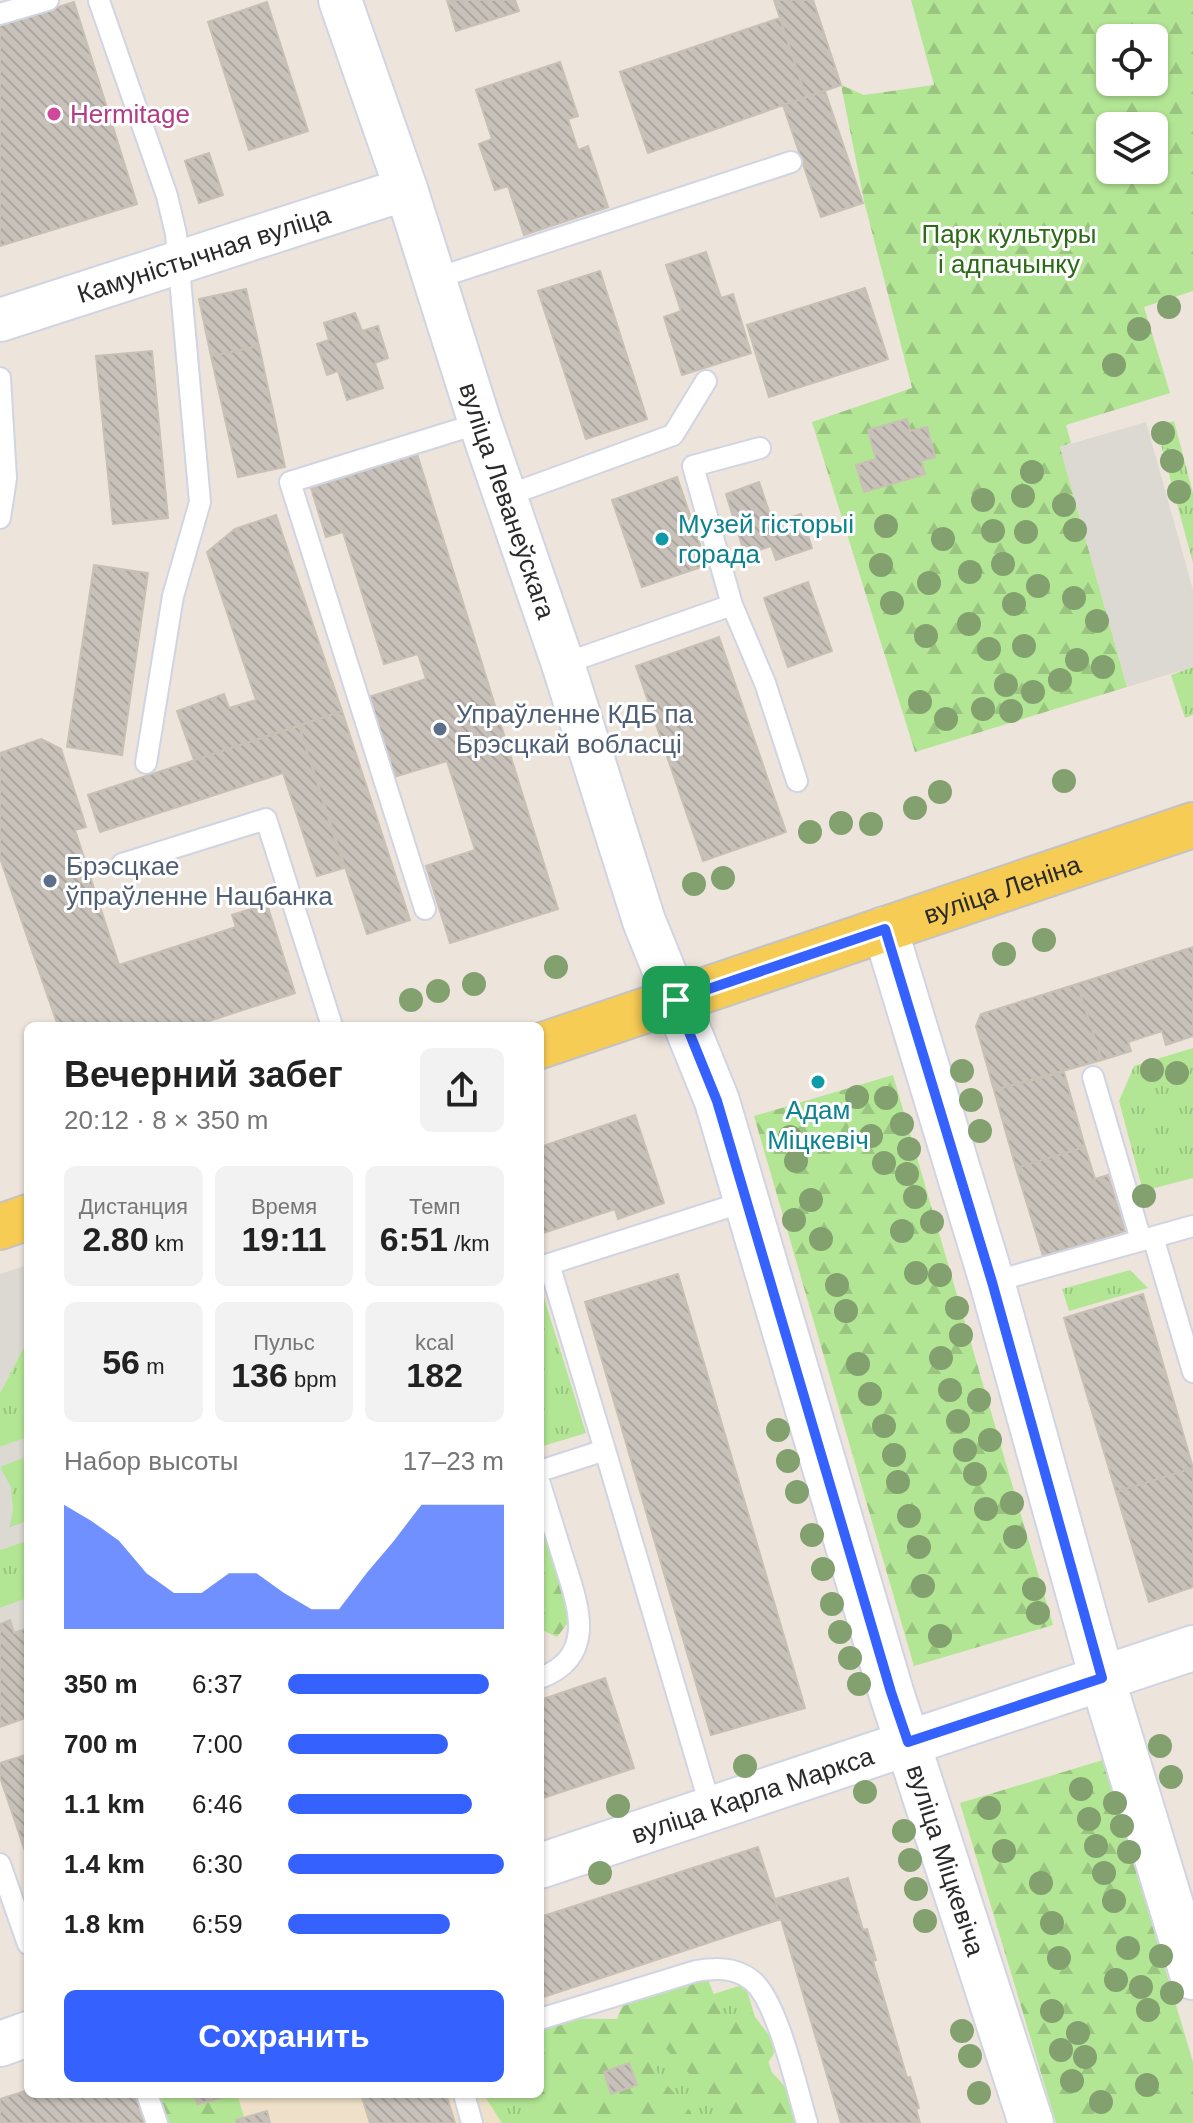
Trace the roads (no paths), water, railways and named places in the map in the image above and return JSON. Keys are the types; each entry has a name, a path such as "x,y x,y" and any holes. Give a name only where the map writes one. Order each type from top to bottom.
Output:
{"main road":[{"name":"вуліца Леніна","path":"544,1045 1193,825"},
{"path":"885,929 992,1282 1102,1678 1193,1977"},
{"name":"вуліца Міцкевіча","path":"676,1000 717,1101 891,1692 1031,2123"},
{"path":"0,1227 24,1218"},
{"name":"вуліца Карла Маркса","path":"544,1865 1193,1648"},
{"path":"0,2044 24,2035"}],"street":[{"name":"вуліца Леванеўскага","path":"340,0 563,664 644,921 676,1000"},
{"name":"Камуністычная вуліца","path":"0,320 406,189"}],"lane":[{"path":"0,14 48,0"},
{"path":"99,1 167,196 180,261 200,502 173,596 146,763"},
{"path":"434,279 791,162"},
{"path":"0,378 6,478 0,518"},
{"path":"506,496 673,435 706,381"},
{"path":"425,909 290,482 480,423"},
{"path":"760,448 693,466 732,605 765,683 797,781"},
{"path":"563,664 732,605"},
{"path":"122,864 266,819 331,1022"},
{"path":"1093,1077 1193,1372"},
{"path":"711,1809 605,1450 544,1265 747,1201"},
{"path":"992,1282 1193,1226"},
{"path":"544,1470 605,1450"},
{"path":"544,1498 580,1619 576,1645 569,1657 544,1676"},
{"path":"0,1864 24,1933"},
{"path":"544,2018 696,1971 737,1972 750,1978 768,2000 807,2123"},
{"path":"148,2098 157,2123"},
{"path":"465,2098 472,2123"}],"place":[{"name":"Hermitage","path":"54,114"},
{"name":"Музей гісторыі горада","path":"662,539"},
{"name":"Упраўленне КДБ па Брэсцкай вобласці","path":"440,729"},
{"name":"Брэсцкае ўпраўленне Нацбанка","path":"50,881"},
{"name":"Адам Міцкевіч","path":"818,1082"}],"park label":[{"name":"Парк культуры і адпачынку","path":"1009,249"}]}
